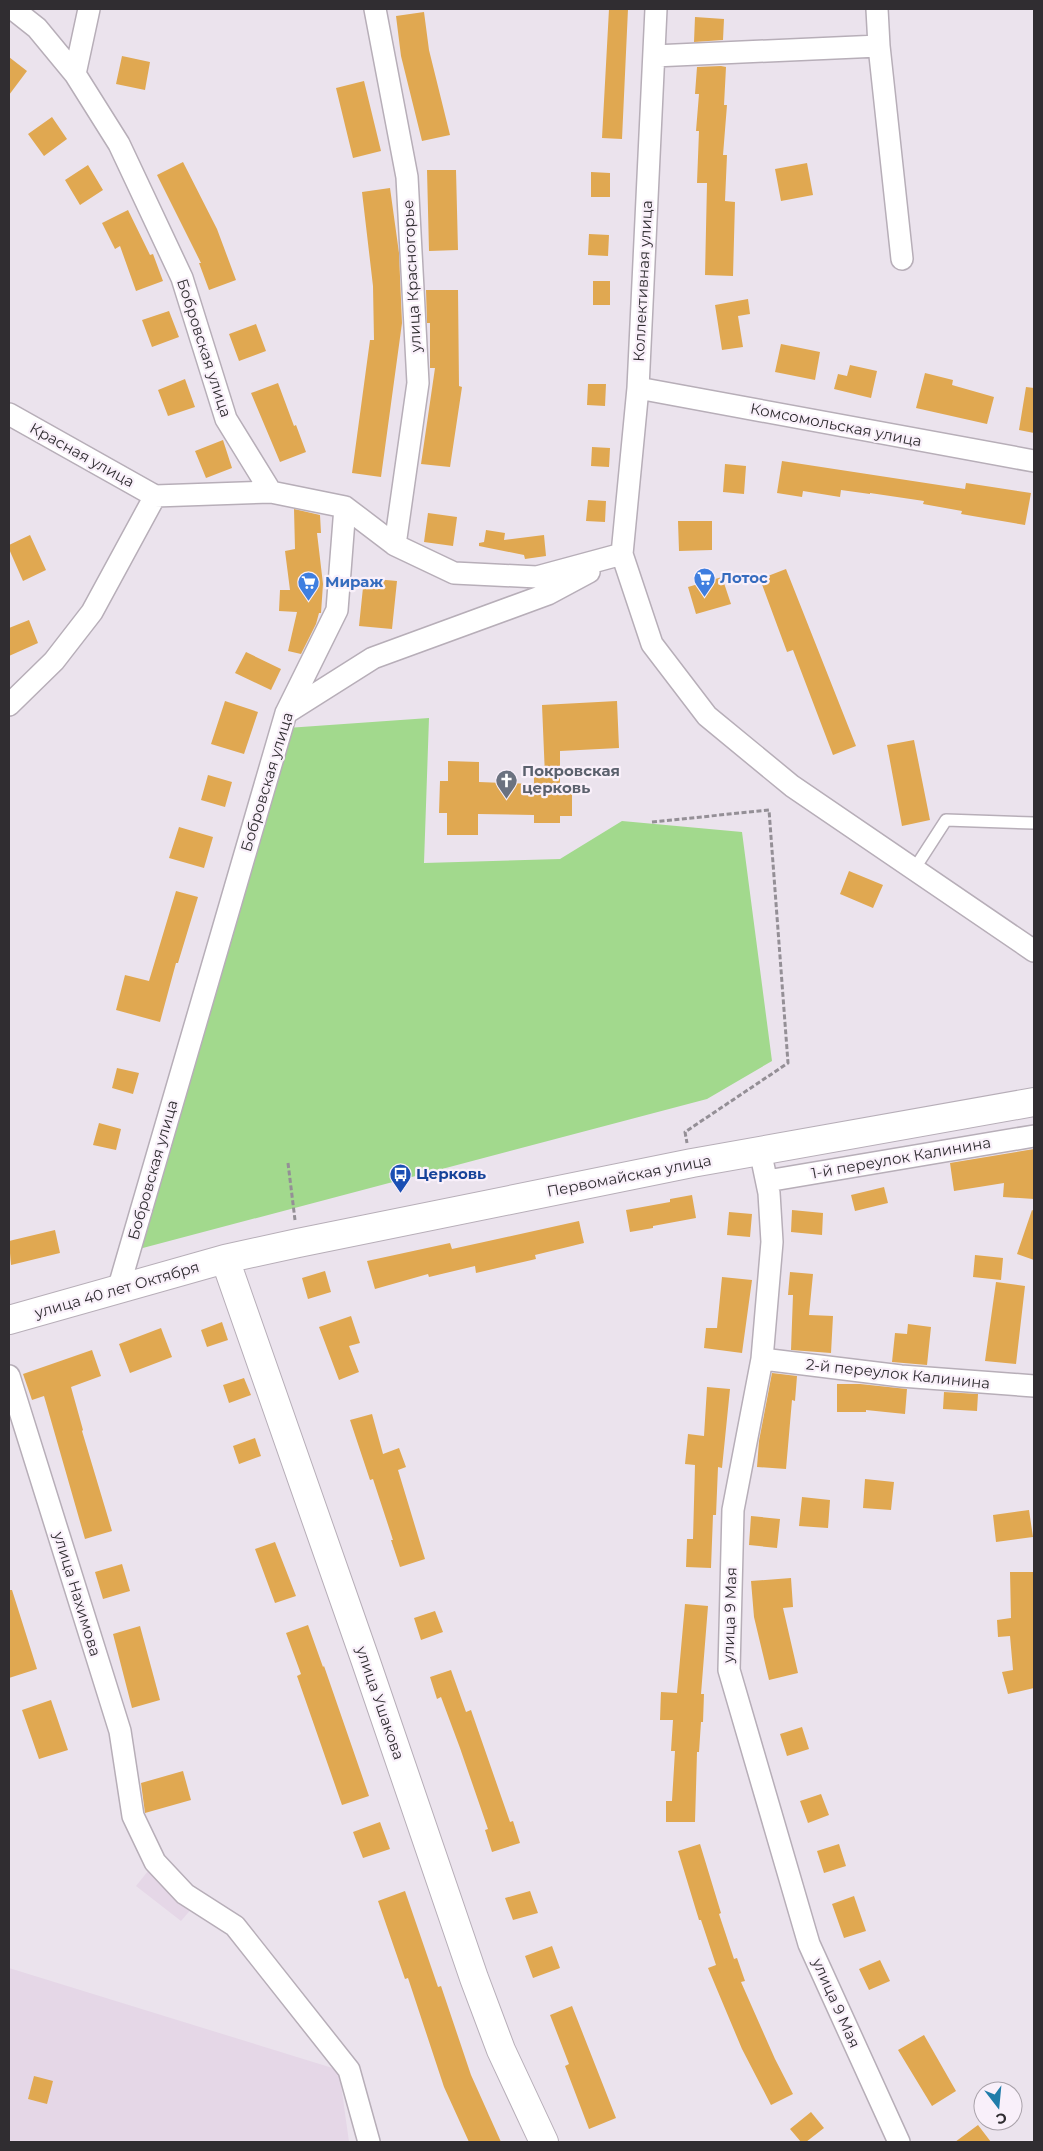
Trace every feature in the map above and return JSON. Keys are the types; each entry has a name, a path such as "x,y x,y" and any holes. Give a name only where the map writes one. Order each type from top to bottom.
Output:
{"main road":[{"name":"Первомайская улица","path":"225,1259 692,1162 1034,1102"},
{"name":"улица 40 лет Октября","path":"9,1320 225,1259"},
{"name":"улица Ушакова","path":"225,1259 366,1659 474,1978 501,2050 544,2142"}],"street":[{"name":"Бобровская улица","path":"13,9 37,28 75,74 119,144 182,278 226,420 272,492"},
{"path":"75,74 89,9"},
{"name":"улица Красногорье","path":"375,9 407,177 418,383 395,545"},
{"name":"Коллективная улица","path":"622,554 638,388 656,9"},
{"path":"878,9 879,46 902,259"},
{"path":"654,56 879,46"},
{"name":"Комсомольская улица","path":"638,388 1034,462"},
{"name":"Красная улица","path":"9,414 155,496"},
{"path":"9,705 54,661 92,612 155,496 272,492 345,506 395,545 454,573 537,577 622,554"},
{"name":"Бобровская улица","path":"118,1290 286,713 337,610 345,506"},
{"path":"286,713 373,658 548,594 622,554"},
{"path":"622,554 652,644 707,716 792,786 1034,950"},
{"name":"1-й переулок Калинина","path":"767,1181 1034,1136"},
{"name":"улица 9 Мая","path":"760,1150 767,1181 772,1242 762,1360 733,1510 729,1670 809,1944 899,2142"},
{"name":"2-й переулок Калинина","path":"762,1360 901,1376 1034,1386"},
{"name":"улица Нахимова","path":"9,1376 120,1731 133,1816 155,1862 185,1894 235,1926 349,2070 369,2142"}],"lane":[{"path":"915,868 946,820 1034,823"}],"path":[{"path":"652,822 768,810 788,1063 685,1132 692,1162"},
{"path":"288,1163 298,1243"}],"shaded area":[{"path":"148,1871 193,1907 181,1921 136,1886"},
{"path":"9,1968 339,2070 349,2142 9,2142"}],"green space":[{"path":"429,718 424,863 560,859 622,821 742,832 772,1061 707,1099 139,1249 287,728"}],"building":[{"path":"609,9 628,9 622,139 602,138"},
{"path":"424,12 429,50 450,135 422,141 401,56 396,16"},
{"path":"695,17 724,19 723,40 694,42"},
{"path":"122,56 150,62 145,90 116,84"},
{"path":"9,57 27,71 9,95"},
{"path":"697,67 726,67 724,105 727,105 723,155 727,155 725,201 735,202 733,276 705,275 707,183 697,183 699,131 696,131 699,94 695,94"},
{"path":"364,81 381,151 353,158 336,88"},
{"path":"52,117 67,139 44,156 28,134"},
{"path":"183,162 217,229 236,280 209,290 199,263 201,263 157,175"},
{"path":"807,163 813,195 781,201 775,169"},
{"path":"88,165 103,190 80,205 65,180"},
{"path":"427,170 456,170 458,250 429,251"},
{"path":"591,172 610,173 610,197 591,197"},
{"path":"390,188 399,253 402,323 381,477 352,473 370,340 374,340 373,286 362,192"},
{"path":"128,210 150,255 153,254 163,281 136,291 120,246 115,249 102,223"},
{"path":"589,234 609,235 608,256 588,255"},
{"path":"593,281 610,281 610,305 593,305"},
{"path":"426,290 458,290 459,386 462,387 450,467 421,464 435,368 430,368 430,323 427,323"},
{"path":"748,299 750,314 738,316 743,347 722,350 715,305"},
{"path":"169,311 179,337 152,347 142,320"},
{"path":"256,324 266,351 239,361 229,334"},
{"path":"781,344 820,352 815,380 775,372"},
{"path":"850,365 877,371 871,398 834,389 838,374 847,376"},
{"path":"925,373 953,380 952,385 994,397 987,424 916,408"},
{"path":"185,379 195,407 168,416 158,390"},
{"path":"278,383 306,452 280,462 251,393"},
{"path":"588,384 606,384 605,406 587,405"},
{"path":"1026,387 1034,388 1034,433 1019,430"},
{"path":"223,440 232,468 206,478 195,451"},
{"path":"592,447 610,448 609,467 591,466"},
{"path":"782,461 965,489 966,483 1031,493 1025,525 961,514 962,511 923,504 924,501 870,493 841,490 840,497 803,491 802,497 777,493"},
{"path":"725,464 746,466 744,494 723,492"},
{"path":"588,500 606,501 605,522 586,521"},
{"path":"294,509 320,515 321,533 317,533 323,584 321,613 319,613 316,624 301,654 288,651 297,612 279,611 280,590 290,590 285,551 295,549"},
{"path":"428,513 457,517 453,546 424,542"},
{"path":"678,521 712,521 712,550 679,551"},
{"path":"486,530 505,533 504,540 544,535 546,556 525,559 524,555 479,546 479,543 484,542"},
{"path":"30,535 46,570 23,581 9,545"},
{"path":"786,569 856,746 833,755 793,650 787,652 760,579"},
{"path":"722,577 731,604 696,614 688,587"},
{"path":"364,578 397,581 392,629 359,626"},
{"path":"29,620 38,643 9,656 9,628"},
{"path":"246,652 281,669 271,690 235,673"},
{"path":"225,701 258,712 244,754 211,744"},
{"path":"617,701 619,748 560,751 560,784 572,784 572,816 560,816 560,823 534,823 534,815 478,814 478,835 447,835 447,813 439,813 440,781 448,781 448,761 479,762 479,782 534,784 534,776 545,776 542,705"},
{"path":"914,740 930,820 902,826 887,745"},
{"path":"208,775 232,782 225,807 201,800"},
{"path":"179,827 213,837 204,868 169,858"},
{"path":"849,871 883,885 873,908 840,894"},
{"path":"176,891 198,897 178,963 176,963 160,1022 116,1010 125,975 149,981"},
{"path":"117,1068 139,1073 133,1094 112,1088"},
{"path":"99,1123 121,1129 116,1150 93,1145"},
{"path":"1034,1149 1034,1199 1003,1197 1004,1183 954,1191 950,1163"},
{"path":"884,1187 888,1203 855,1211 851,1195"},
{"path":"692,1195 696,1218 630,1232 626,1210 670,1202 670,1199"},
{"path":"792,1210 823,1213 822,1235 791,1232"},
{"path":"1032,1210 1034,1211 1034,1260 1017,1254"},
{"path":"729,1212 752,1214 750,1237 727,1235"},
{"path":"579,1221 584,1243 535,1255 536,1259 476,1273 475,1266 429,1277 428,1274 375,1289 367,1261 450,1243 452,1249"},
{"path":"55,1230 60,1253 11,1265 9,1241"},
{"path":"975,1255 1003,1258 1001,1280 973,1277"},
{"path":"325,1271 331,1292 308,1299 302,1278"},
{"path":"790,1272 813,1274 809,1315 833,1316 831,1353 791,1350 793,1295 788,1295"},
{"path":"722,1277 752,1280 742,1353 704,1348 706,1328 717,1328"},
{"path":"996,1282 1025,1286 1016,1364 985,1361"},
{"path":"351,1316 360,1343 349,1346 359,1372 339,1380 319,1327"},
{"path":"222,1322 228,1340 207,1347 201,1330"},
{"path":"908,1324 931,1327 927,1365 892,1362 895,1333 907,1334"},
{"path":"161,1328 172,1357 130,1373 119,1344"},
{"path":"92,1350 101,1376 71,1387 112,1531 85,1539 44,1396 32,1400 23,1374"},
{"path":"772,1373 797,1376 795,1401 792,1400 786,1469 757,1467 759,1441"},
{"path":"244,1378 251,1395 229,1403 223,1385"},
{"path":"837,1384 860,1384 907,1389 905,1414 866,1410 866,1412 837,1412"},
{"path":"707,1387 730,1389 722,1468 718,1467 716,1515 713,1515 711,1568 686,1567 687,1539 693,1539 695,1465 685,1464 688,1434 704,1436"},
{"path":"944,1392 978,1394 977,1411 943,1409"},
{"path":"372,1414 383,1454 399,1448 406,1467 398,1470 425,1559 400,1567 373,1479 370,1480 350,1420"},
{"path":"255,1438 261,1456 239,1464 233,1446"},
{"path":"865,1479 894,1482 891,1510 863,1508"},
{"path":"802,1497 830,1500 828,1528 799,1526"},
{"path":"1029,1510 1033,1537 996,1542 993,1515"},
{"path":"751,1516 780,1519 777,1548 749,1545"},
{"path":"275,1542 296,1596 275,1603 255,1549"},
{"path":"122,1564 130,1591 103,1599 95,1572"},
{"path":"1010,1572 1034,1572 1034,1688 1008,1694 1002,1672 1013,1670 1010,1636 998,1637 997,1620 1011,1618"},
{"path":"791,1578 793,1607 783,1608 798,1673 769,1680 754,1617 751,1581"},
{"path":"9,1590 12,1590 37,1669 9,1678"},
{"path":"685,1604 708,1606 701,1694 704,1694 703,1722 701,1722 699,1752 697,1752 695,1822 666,1822 666,1801 672,1801 675,1751 671,1751 673,1720 660,1720 661,1692 677,1693"},
{"path":"435,1611 443,1632 421,1640 414,1618"},
{"path":"308,1625 369,1796 342,1805 297,1676 301,1674 286,1633"},
{"path":"140,1626 160,1700 132,1708 113,1634"},
{"path":"451,1670 466,1712 471,1710 510,1822 513,1821 520,1843 492,1852 485,1830 488,1829 460,1748 441,1697 437,1699 430,1677"},
{"path":"51,1700 68,1750 39,1759 22,1710"},
{"path":"802,1727 809,1749 787,1756 780,1734"},
{"path":"183,1771 191,1800 145,1813 141,1783"},
{"path":"821,1794 829,1815 808,1823 800,1801"},
{"path":"380,1822 390,1849 363,1858 353,1832"},
{"path":"700,1844 721,1913 719,1914 734,1959 737,1958 745,1981 741,1982 775,2059 793,2094 771,2105 742,2049 708,1968 716,1965 701,1920 699,1920 678,1851"},
{"path":"839,1844 846,1866 824,1873 817,1851"},
{"path":"405,1891 438,1987 441,1986 471,2075 501,2142 469,2142 444,2087 408,1978 405,1979 378,1901"},
{"path":"530,1891 538,1913 513,1920 505,1898"},
{"path":"854,1896 866,1931 844,1938 832,1904"},
{"path":"552,1946 560,1968 533,1978 525,1956"},
{"path":"880,1960 890,1981 869,1990 859,1969"},
{"path":"572,2006 616,2118 589,2129 565,2066 569,2064 550,2015"},
{"path":"924,2035 956,2091 932,2106 898,2050"},
{"path":"34,2076 53,2081 47,2104 28,2099"},
{"path":"811,2112 824,2128 806,2142 801,2142 790,2129"},
{"path":"973,2129 973,2131 983,2131 991,2142 955,2142"}],"place":[{"name":"Лотос","path":"704,597"},
{"name":"Мираж","path":"309,601"},
{"name":"Покровская церковь","path":"506,799"},
{"name":"Церковь","path":"400,1193"}]}
